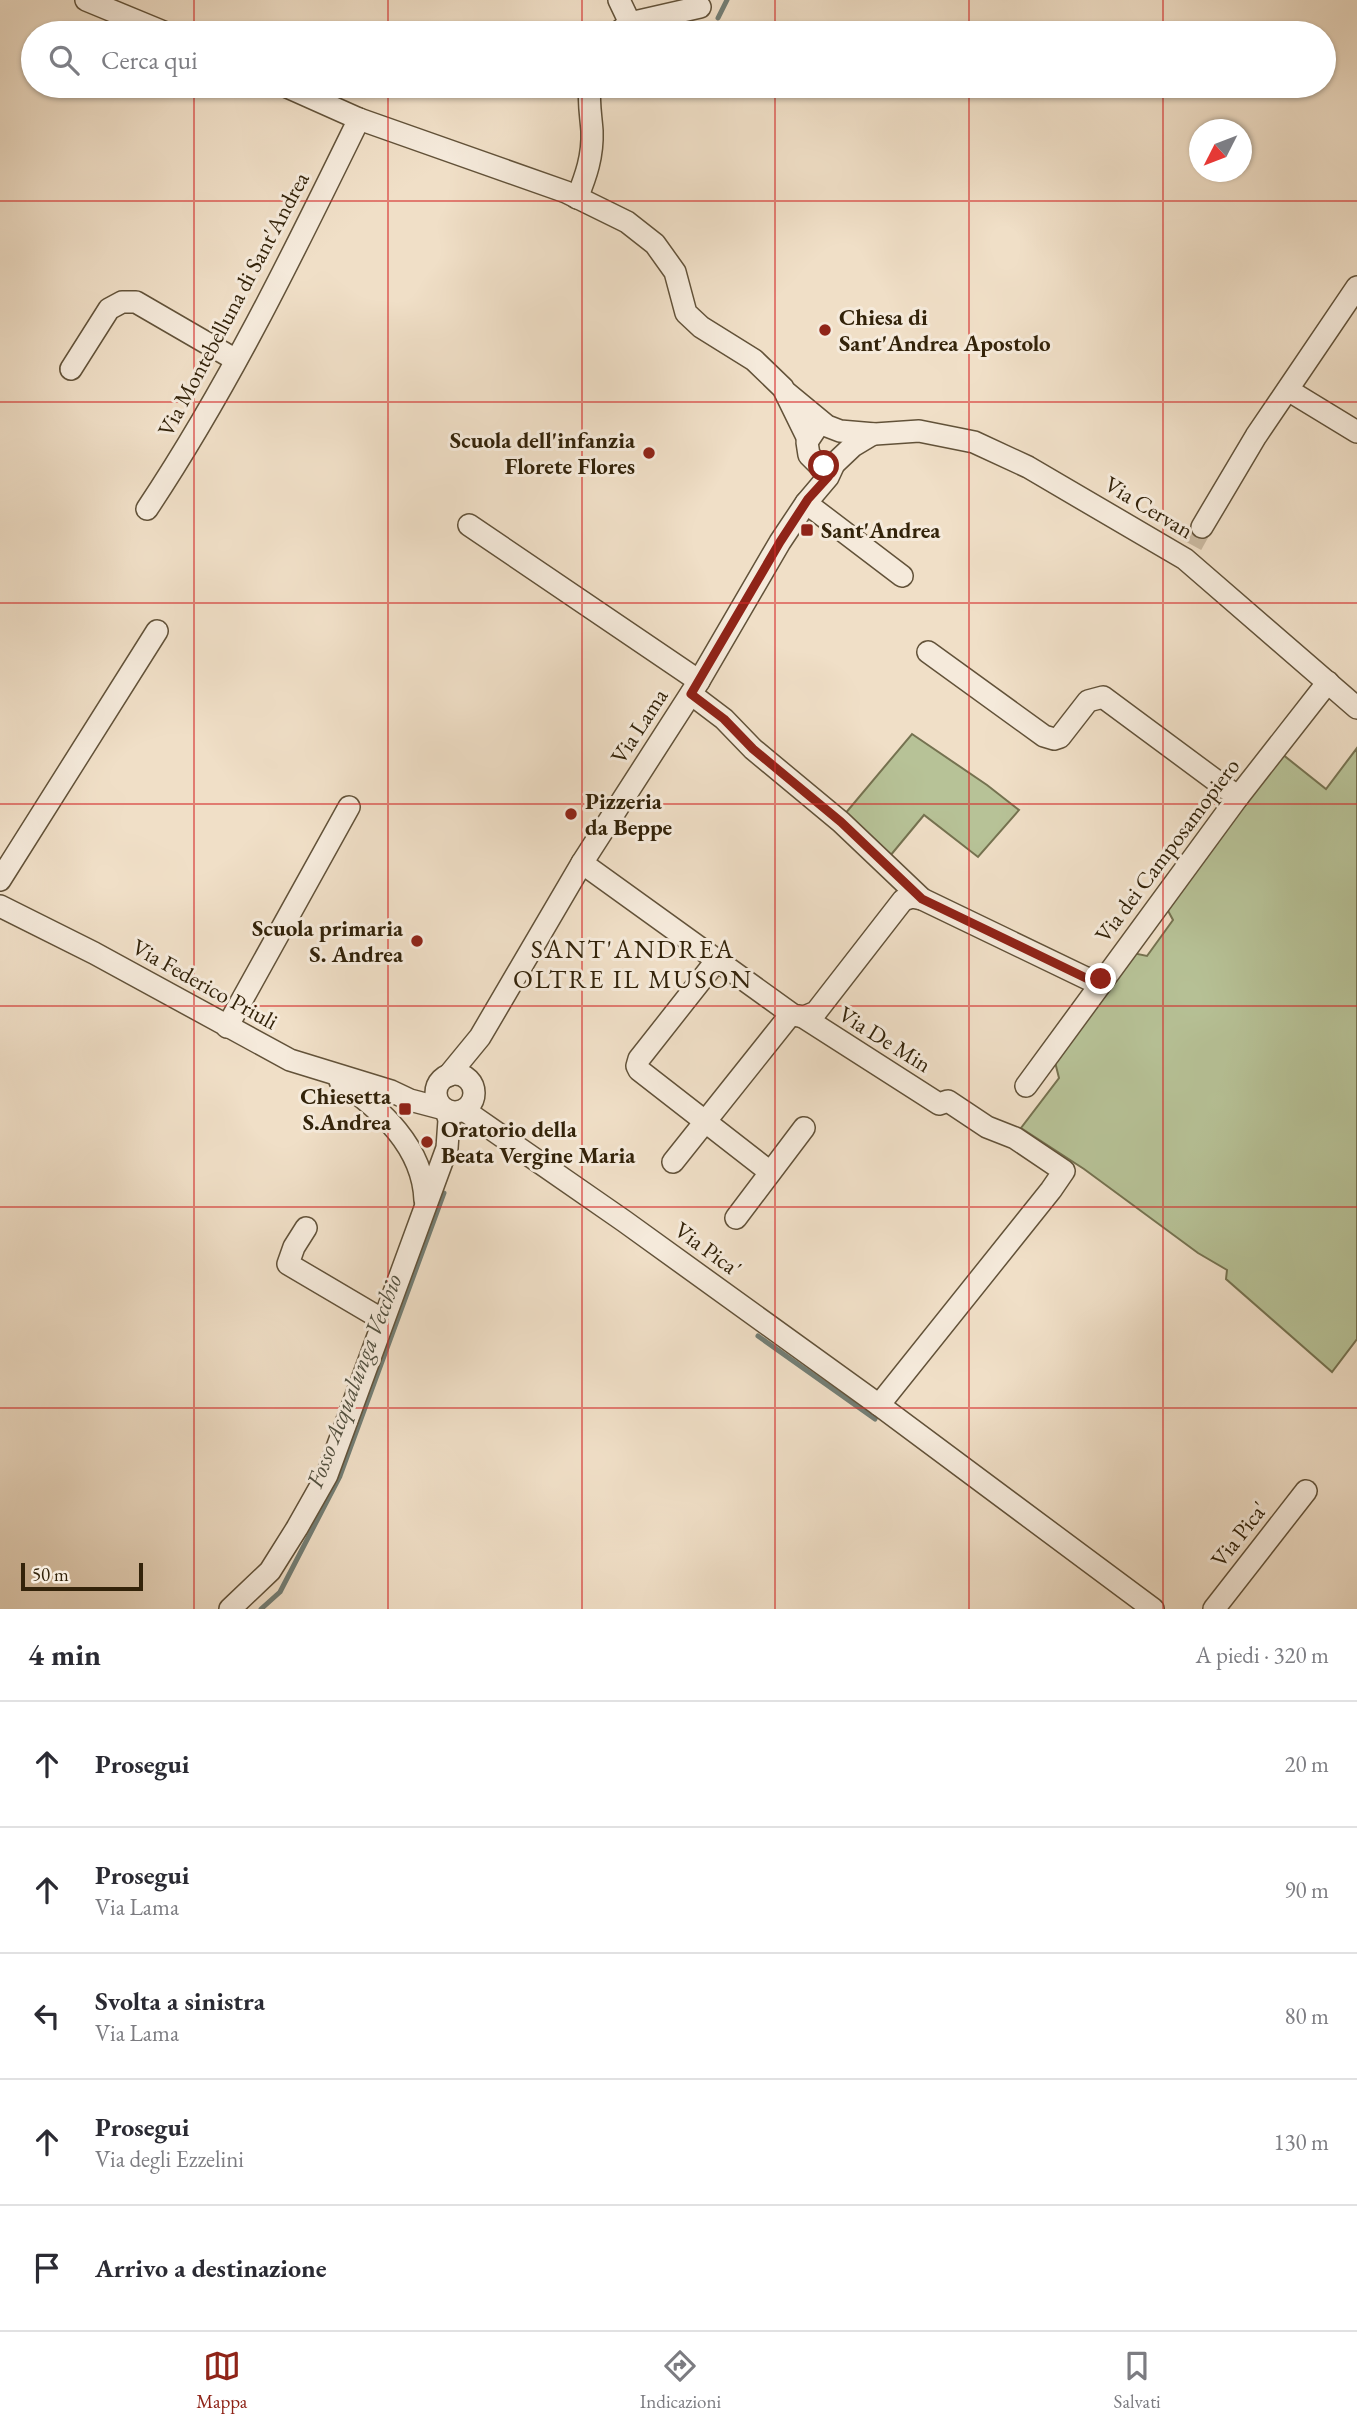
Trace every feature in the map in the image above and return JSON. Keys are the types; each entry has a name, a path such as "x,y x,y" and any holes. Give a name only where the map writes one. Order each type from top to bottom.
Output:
{"street":[{"path":"86,0 137,21"},
{"path":"619,0 623,21"},
{"path":"649,21 700,7"},
{"path":"312,98 359,119 577,198 627,222 654,244 675,272 686,313 701,327 754,360 787,393 834,428 846,443 839,459 818,464 787,393"},
{"path":"577,198 590,164 592,134 589,98"},
{"name":"Via Montebelluna di Sant'Andrea","path":"147,509 191,444 278,285 359,119"},
{"path":"1193,543 1256,436 1357,287"},
{"path":"72,369 109,309 122,302 136,302 236,360"},
{"path":"1288,390 1357,432"},
{"path":"834,428 814,430 809,447 807,501 902,576"},
{"name":"Via Cervan","path":"834,428 873,434 919,430 974,442 1193,543 1328,682 1357,708"},
{"name":"Via Lama","path":"444,1079 480,1037 582,863 695,688 807,501 828,477 839,459 853,446 873,434"},
{"path":"469,525 695,688"},
{"path":"0,880 157,631"},
{"path":"928,652 1050,738 1060,737 1088,701 1102,697 1238,797"},
{"name":"Via dei Camposamopiero","path":"1026,1086 1238,797 1328,682"},
{"name":"Via Lama","path":"695,688 753,749 841,822 922,899 1088,979 1103,978"},
{"path":"227,1027 349,807"},
{"name":"Via De Min","path":"582,863 717,960 939,1104 948,1101 987,1127 1015,1138 1064,1171 879,1405"},
{"path":"673,1162 706,1121 903,900 912,897 922,899"},
{"name":"Via Federico Priuli","path":"0,906 94,953 290,1060 391,1091 410,1100 460,1103"},
{"path":"717,960 637,1063 639,1070 770,1172"},
{"name":"Via Lama","path":"460,1103 480,1037"},
{"path":"322,1071 345,1084 377,1110 400,1134 423,1177 425,1209"},
{"path":"230,1609 270,1571 327,1475 447,1148 449,1120 460,1103 464,1077 444,1079 437,1097 460,1103"},
{"name":"Via Federico Priuli","path":"391,1091 444,1079"},
{"name":"Via Pica'","path":"460,1103 479,1105 505,1137 879,1405 1153,1609"},
{"path":"736,1218 804,1128"},
{"path":"306,1228 294,1247 288,1264 383,1320"},
{"name":"Via Pica'","path":"1214,1609 1306,1491"}],"green space":[{"path":"912,734 1019,810 978,857 924,815 890,856 844,815"},
{"path":"1357,748 1357,1339 1332,1372 1226,1279 1227,1270 1198,1253 1084,1169 1021,1128 1059,1078 1055,1062 1133,953 1147,956 1173,920 1166,907 1282,754 1326,789"}],"waterway":[{"path":"718,18 727,0"},
{"name":"Fosso Acqualunga Vecchio","path":"261,1609 280,1592 340,1476 444,1193"},
{"name":"Fosso Acqualunga Vecchio","path":"758,1336 875,1419 876,1417"}],"tunnel":[{"path":"1192,545 1202,527"}],"place":[{"name":"Chiesa di Sant'Andrea Apostolo","path":"825,330"},
{"name":"Scuola dell'infanzia Florete Flores","path":"649,453"},
{"name":"Sant'Andrea","path":"807,530"},
{"name":"Pizzeria da Beppe","path":"571,814"},
{"name":"Scuola primaria S. Andrea","path":"417,941"},
{"name":"Chiesetta S.Andrea","path":"405,1109"},
{"name":"Oratorio della Beata Vergine Maria","path":"427,1142"}],"district":[{"name":"SANT'ANDREA OLTRE IL MUSON","path":"633,964"}],"route":[{"path":"824,466 834,464 828,477 808,499 780,542 691,694 724,719 753,749 841,822 922,899 1088,979 1101,979"}]}
